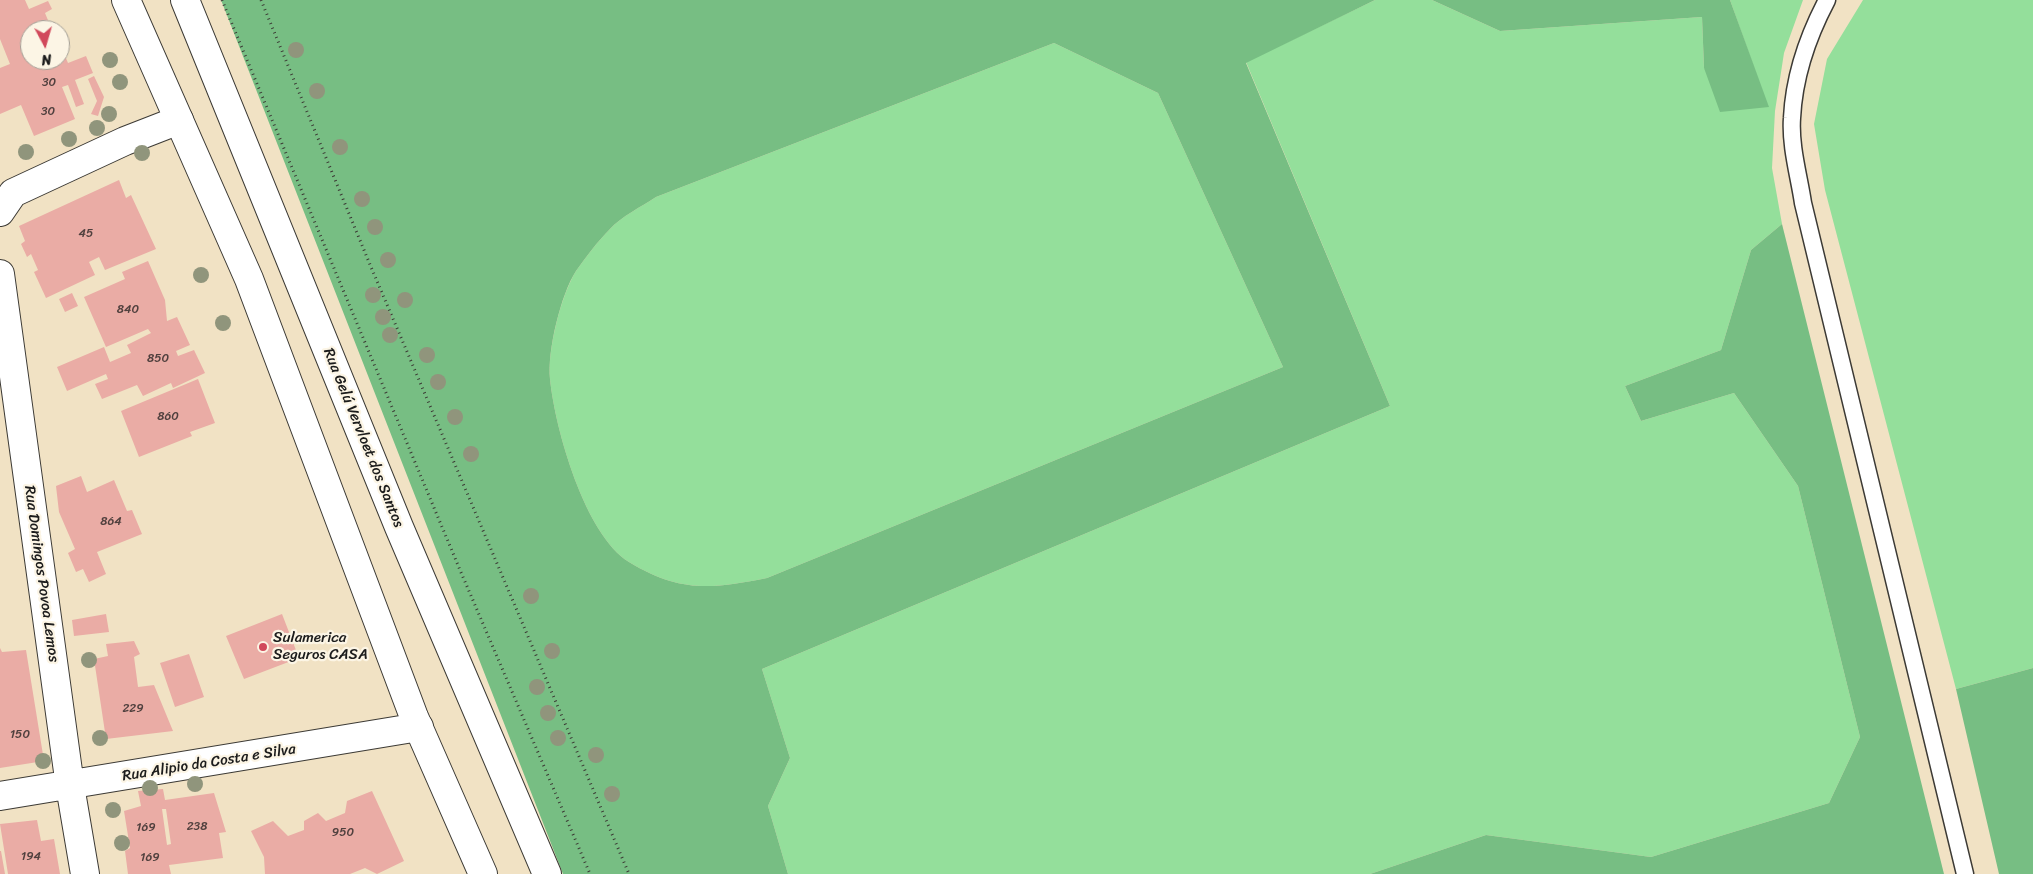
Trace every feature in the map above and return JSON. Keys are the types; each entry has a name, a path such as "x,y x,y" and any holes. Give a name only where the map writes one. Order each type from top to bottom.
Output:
{"main road":[{"path":"126,0 250,279 418,728 483,874"},
{"name":"Rua Gelú Vervloet dos Santos","path":"185,0 399,527 547,874"},
{"path":"0,212 13,194 125,141 179,120"},
{"name":"Rua Domingos Povoa Lemos","path":"0,274 70,786 85,874"},
{"name":"Rua Alipio da Costa e Silva","path":"0,796 418,728"}],"lane":[{"path":"1827,0 1811,31 1798,75 1792,119 1803,203 1965,874"}],"path":[{"path":"222,0 464,580 590,874"},
{"path":"260,0 375,277 629,874"}],"green space":[{"path":"221,0 1375,0 1246,63 1390,406 762,669 790,758 768,806 788,874 563,874","holes":["1054,43 1158,93 1283,367 767,578 713,586 681,584 647,572 629,562 613,548 599,529 575,479 558,425 550,379 550,367 556,323 570,281 592,249 615,224 656,197"]},
{"path":"1375,0 1432,0 1500,31 1702,17 1704,68 1768,107 1730,0 1803,0 1784,53 1775,111 1772,168 1782,224 1751,250 1721,350 1625,386 1641,421 1734,393 1798,486 1860,737 1829,803 1651,857 1486,835 1370,874 788,874 768,806 790,758 762,669 1390,406 1246,62"},
{"path":"1432,0 1730,0 1769,107 1720,112 1704,68 1702,17 1500,31"},
{"path":"1863,0 2033,0 2033,668 1956,689 1825,190 1814,124 1827,59"},
{"path":"1054,43 1158,93 1283,367 767,578 713,586 696,586 664,579 629,562 613,548 599,529 586,505 575,479 558,425 550,379 553,339 560,308 570,281 597,244 620,220 656,197"},
{"path":"1782,224 1944,874 1370,874 1486,835 1651,857 1829,803 1860,737 1798,486 1734,393 1641,421 1625,386 1721,350 1751,250"},
{"path":"2033,668 2033,874 1999,874 1956,689"}],"building":[{"path":"0,0 25,0 29,9 48,1 52,9 45,13 48,20 20,20 20,70 70,70 70,62 86,56 93,73 75,80 84,104 76,107 68,85 62,87 75,119 34,136 21,105 0,114 0,68 10,64 0,39"},
{"path":"94,76 104,97 98,116 91,114 97,101 88,79"},
{"path":"119,180 126,198 131,195 156,249 105,270 99,257 89,262 95,275 46,298 34,272 38,270 31,254 27,257 21,244 25,241 19,226"},
{"path":"148,261 165,300 167,321 177,317 190,345 176,351 178,356 194,350 205,373 173,388 171,383 143,396 137,385 102,399 95,384 108,379 106,374 67,391 57,367 104,347 110,362 131,353 127,345 151,333 148,329 106,347 84,297 125,279 122,272"},
{"path":"72,293 78,306 65,312 59,299"},
{"path":"198,379 215,423 190,432 192,436 139,457 121,411"},
{"path":"81,476 87,492 114,480 127,511 132,510 142,534 97,552 106,574 89,582 83,569 76,572 68,553 75,549 59,512 56,486"},
{"path":"106,614 109,632 74,636 72,620"},
{"name":"Sulamerica Seguros CASA","path":"282,614 299,658 244,679 226,636"},
{"path":"134,641 140,654 134,657 138,687 154,685 173,731 106,739 94,659 108,656 106,644"},
{"path":"0,648 2,652 26,650 44,761 0,768"},
{"path":"189,654 204,697 175,707 160,663"},
{"path":"163,789 165,800 214,793 226,832 219,833 223,858 169,865 171,874 128,874 125,851 130,848 124,811 141,806 138,791","holes":["162,809 166,809 171,844 167,845"]},
{"path":"372,791 404,861 377,874 365,868 350,874 265,874 264,857 251,831 273,821 288,836 304,830 304,821 318,813 326,821 345,813 347,801"},
{"path":"37,820 41,841 54,839 60,874 8,874 0,824"},
{"path":"1,851 5,874 0,874"}],"place":[{"name":"Sulamerica Seguros CASA","path":"263,647"}]}
